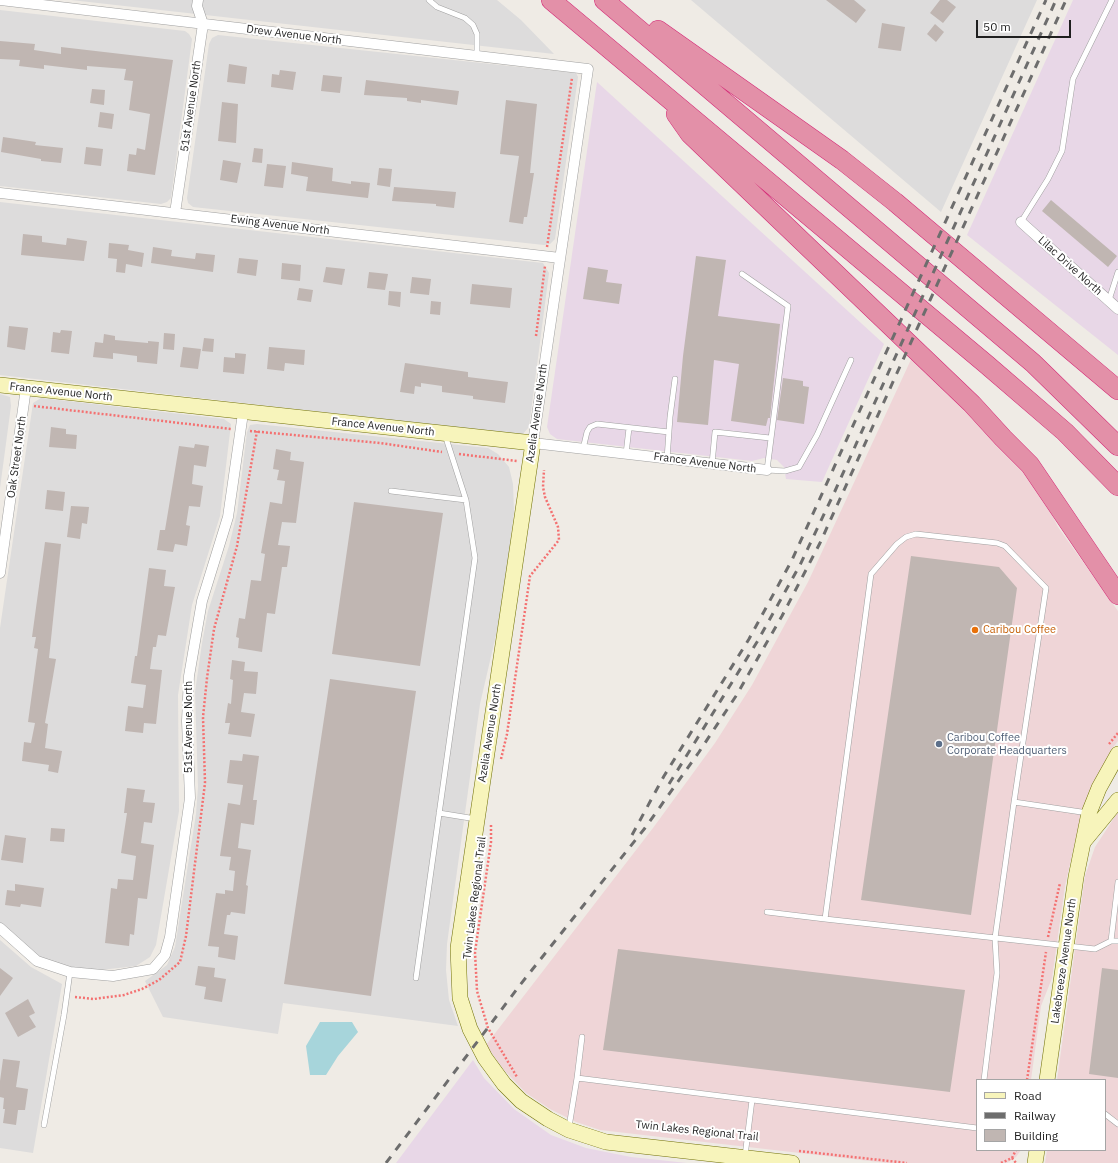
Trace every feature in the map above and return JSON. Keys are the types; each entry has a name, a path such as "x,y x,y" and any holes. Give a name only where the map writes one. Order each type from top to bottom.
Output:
{"highway":[{"path":"551,0 986,364 1065,432 1118,486"},
{"path":"604,0 1033,363 1118,446"},
{"path":"614,0 842,160 901,207 1118,390"},
{"path":"661,93 690,134 972,404 1030,465 1118,595"}],"street":[{"name":"Drew Avenue North","path":"0,0 588,69"},
{"name":"51st Avenue North","path":"175,213 203,24 197,6 198,0"},
{"name":"Azelia Avenue North","path":"588,69 533,443 484,819 458,948 460,998 470,1029 484,1058 504,1084 521,1101 548,1119 569,1130 606,1142 744,1160 792,1157"},
{"name":"Ewing Avenue North","path":"0,192 560,258"},
{"name":"Lilac Drive North","path":"1021,222 1118,309"},
{"name":"France Avenue North","path":"0,385 766,470"},
{"name":"Oak Street North","path":"0,573 26,388"},
{"name":"51st Avenue North","path":"70,972 113,976 153,970 165,954 170,937 190,798 187,721 189,676 202,601 228,517 243,413"},
{"name":"Lakebreeze Avenue North","path":"1046,1079 1076,877 1089,813 1099,788 1118,754"},
{"name":"Lakebreeze Avenue North","path":"1083,842 1118,800"},
{"path":"0,928 37,961 70,972"},
{"path":"1035,1163 1037,1151"}],"lane":[{"path":"429,0 437,7 464,18 473,25 478,34 477,56"},
{"path":"1021,222 1048,179 1062,151 1073,79 1112,0"},
{"path":"1109,300 1118,272"},
{"path":"742,274 788,306 766,470 785,471 799,467 817,435 851,360"},
{"path":"667,458 675,379"},
{"path":"583,449 586,432 590,426 597,424 669,432"},
{"path":"626,454 629,428"},
{"path":"712,464 716,432 770,438"},
{"path":"416,978 475,558 466,500 444,434"},
{"path":"391,491 466,500"},
{"path":"825,919 871,574 897,544 906,537 916,534 997,543 1005,546 1046,588 995,938 997,973 984,1079"},
{"path":"1014,802 1089,813"},
{"path":"439,813 484,819"},
{"path":"1111,941 1118,882"},
{"path":"766,912 1095,949 1111,941 1118,941"},
{"path":"44,1125 70,972"},
{"path":"569,1130 582,1037"},
{"path":"577,1078 976,1128"},
{"path":"744,1160 752,1100"},
{"path":"1106,1115 1118,1124"}],"path":[{"path":"500,762 508,734 530,576 559,540 558,527 545,497 543,464"},
{"name":"Twin Lakes Regional Trail","path":"484,819 491,842 475,952 477,991 488,1028 518,1078"},
{"path":"1001,1163 1012,1158 1016,1151"},
{"path":"792,1157 907,1163"},
{"path":"1012,1158 1016,1163"}],"shaded area":[{"path":"71,0 497,0 521,20 554,54"},
{"path":"691,0 1037,0 941,212"},
{"path":"1073,0 1118,0 1118,355 967,235"},
{"path":"0,10 185,31 189,34 192,39 171,198 167,202 161,204 0,186"},
{"path":"218,35 576,73 578,77 555,239 550,244 544,245 193,207 188,203 187,198 209,44 212,38"},
{"path":"597,82 884,344 822,482 786,479 784,467 777,460 764,458 752,461 557,439 550,434 547,427"},
{"path":"0,202 543,263 549,273 529,427 522,435 0,375"},
{"path":"914,353 1011,455 1044,499 1058,527 1118,611 1118,741 1111,750 1086,801 1075,842 1065,886 1052,978 1041,1006 1031,1079 976,1079 976,1151 1020,1151 1016,1157 1007,1163 887,1163 600,1130 576,1122 550,1109 526,1093 504,1070 486,1045 653,828 715,743 752,685 808,582"},
{"path":"0,394 10,397 11,406 0,488"},
{"path":"41,398 224,419 231,424 220,516 192,605 178,695 179,811 156,945 150,957 136,966 92,971 59,966 24,949 0,926 0,628 33,403"},
{"path":"257,424 488,448 498,454 509,467 513,484 514,512 502,609 480,704 447,944 446,970 449,1000 458,1026 283,1003 278,1034 163,1017 145,981 167,965 175,947 196,814 198,787 195,692 202,643 208,611 229,546 237,513 247,432 250,425"},
{"path":"1118,812 1118,1163 1045,1163 1047,1151 1106,1151 1106,1079 1057,1079 1085,876 1095,847"},
{"path":"0,940 31,967 62,984 33,1153 0,1148"},
{"path":"473,1060 484,1078 514,1109 551,1135 586,1148 631,1157 687,1163 396,1163"}],"water":[{"path":"320,1022 352,1022 358,1032 338,1056 326,1075 310,1075 306,1046"}],"building":[{"path":"826,0 854,0 866,10 856,23"},
{"path":"940,0 947,0 956,7 943,23 930,13"},
{"path":"882,23 905,27 901,51 878,48"},
{"path":"935,24 944,32 936,42 927,34"},
{"path":"0,41 35,44 34,50 61,54 61,47 173,60 155,175 127,171 129,154 136,155 137,148 145,150 150,114 129,110 133,81 124,80 126,69 87,66 87,70 44,65 44,69 19,66 20,60 0,59"},
{"path":"229,64 247,67 245,84 227,82"},
{"path":"280,70 296,72 293,90 271,87 272,74 279,75"},
{"path":"323,75 342,77 340,93 321,91"},
{"path":"366,80 459,91 457,105 421,100 421,103 407,101 407,98 364,95"},
{"path":"92,89 105,90 104,105 90,103"},
{"path":"506,100 537,104 530,173 534,173 527,217 524,217 523,224 509,222 519,156 500,154"},
{"path":"222,102 238,104 236,143 218,141"},
{"path":"100,112 114,114 112,129 98,127"},
{"path":"3,137 36,142 35,145 63,148 61,163 41,161 41,159 1,152"},
{"path":"86,147 103,149 101,166 84,164"},
{"path":"254,148 263,149 262,163 252,162"},
{"path":"223,160 241,163 237,183 220,180"},
{"path":"292,162 333,168 332,181 351,184 351,181 370,183 368,198 306,191 308,177 291,174"},
{"path":"267,164 286,166 283,188 264,186"},
{"path":"379,168 392,169 390,187 377,185"},
{"path":"394,187 456,192 454,208 436,206 436,204 392,201"},
{"path":"1051,200 1117,256 1108,267 1042,211"},
{"path":"23,234 42,236 42,242 66,245 67,238 87,241 84,261 21,255"},
{"path":"109,243 129,245 128,250 144,253 142,267 126,264 125,273 116,272 117,259 108,258"},
{"path":"153,247 172,250 171,256 195,259 196,253 215,255 213,272 151,263"},
{"path":"696,256 726,260 718,316 780,324 770,418 768,418 766,426 731,421 739,364 714,360 708,425 677,422 683,356"},
{"path":"239,258 258,260 256,276 237,273"},
{"path":"282,263 301,265 300,281 281,279"},
{"path":"326,267 345,269 342,285 323,282"},
{"path":"588,267 608,270 606,282 622,284 619,304 583,299"},
{"path":"369,272 388,274 385,290 367,288"},
{"path":"412,277 431,279 429,295 410,293"},
{"path":"472,284 512,288 510,308 470,304"},
{"path":"299,288 313,290 311,302 297,300"},
{"path":"389,291 401,292 400,307 388,305"},
{"path":"431,301 441,302 440,315 430,314"},
{"path":"9,326 28,328 25,350 7,347"},
{"path":"61,330 72,331 69,354 51,352 53,332 60,333"},
{"path":"164,333 175,334 174,350 163,349"},
{"path":"104,334 115,336 115,340 148,343 148,341 159,342 157,364 137,362 137,356 113,353 113,359 93,357 95,342 103,343"},
{"path":"204,338 214,339 213,352 202,351"},
{"path":"183,347 201,349 198,369 180,367"},
{"path":"269,347 305,350 304,365 285,363 284,371 267,369"},
{"path":"235,353 246,354 244,374 223,372 224,357 235,358"},
{"path":"405,363 468,372 468,377 508,382 505,403 473,399 473,396 442,392 442,386 421,383 421,387 415,386 414,394 400,392"},
{"path":"783,378 803,381 803,386 809,387 804,424 777,420"},
{"path":"51,427 66,429 66,434 77,435 76,449 49,447"},
{"path":"195,444 209,446 206,467 194,465 192,484 203,486 200,507 189,506 186,525 190,526 187,546 175,544 173,552 157,550 160,530 165,530 179,446 194,448"},
{"path":"276,449 291,452 290,460 304,462 296,523 282,522 278,545 290,546 287,567 282,567 275,614 267,613 262,652 238,648 239,638 236,637 239,618 245,619 251,580 261,581 265,554 261,553 270,502 282,504 285,481 277,480 279,470 273,469"},
{"path":"47,490 65,492 63,511 45,509"},
{"path":"354,502 443,513 420,666 332,654"},
{"path":"71,506 89,507 87,524 82,523 80,539 67,537"},
{"path":"45,542 61,544 49,658 56,659 45,723 48,724 45,748 62,751 58,773 48,771 49,765 22,761 24,742 31,743 35,723 28,722 38,649 34,648 36,637 32,637"},
{"name":"Caribou Coffee Corporate Headquarters","path":"911,556 999,567 1017,588 971,915 861,900"},
{"path":"149,568 166,570 164,586 175,587 166,636 158,635 156,647 153,647 150,669 162,670 156,724 144,723 143,733 125,731 128,706 143,708 146,685 131,683 135,656 137,656"},
{"path":"232,660 245,662 244,671 258,672 256,694 244,693 241,712 255,714 251,737 228,734 230,723 225,723 228,703 231,704 233,680 230,679"},
{"path":"330,679 416,691 371,996 284,984"},
{"path":"243,754 259,756 253,800 257,800 254,825 241,823 238,848 251,850 246,885 248,886 245,914 231,912 230,915 227,915 224,934 238,936 235,960 218,957 219,947 208,946 216,893 225,894 225,890 233,891 235,871 229,870 231,857 220,856 228,803 240,805 243,785 227,783 230,760 242,761"},
{"path":"127,788 145,790 143,802 155,803 152,823 144,822 141,843 154,845 147,899 138,898 134,935 130,934 129,946 105,943 111,888 117,889 118,879 133,880 136,856 121,853 127,813 124,813"},
{"path":"51,828 65,829 64,842 50,841"},
{"path":"5,835 26,838 23,863 1,860"},
{"path":"15,884 44,888 41,907 21,904 20,907 5,905 7,890 15,891"},
{"path":"618,949 965,990 950,1092 603,1050"},
{"path":"198,966 215,968 214,977 226,979 222,1002 204,999 206,987 195,985"},
{"path":"0,968 13,978 0,996"},
{"path":"1102,968 1118,970 1118,1078 1089,1074"},
{"path":"28,999 35,1013 29,1016 36,1027 18,1037 5,1013"},
{"path":"3,1059 20,1061 16,1087 28,1089 25,1110 18,1110 16,1125 3,1123 5,1109 3,1109 4,1098 0,1097 0,1081"}],"railway":[{"path":"632,835 664,776 749,639 792,560 1046,0"},
{"path":"669,784 757,642 800,565 835,491 1056,0"},
{"path":"386,1163 520,985 645,828 699,752 736,696 782,616 820,543 1066,0"}],"place":[{"name":"Caribou Coffee","path":"975,630"},
{"name":"Caribou Coffee Corporate Headquarters","path":"939,744"}]}
